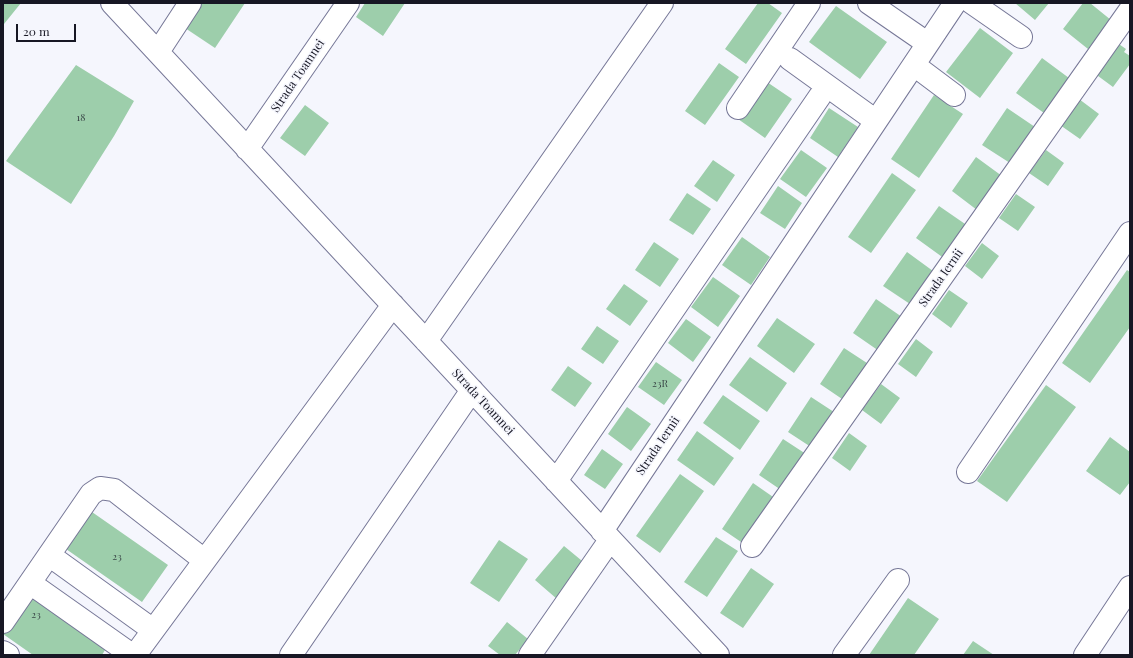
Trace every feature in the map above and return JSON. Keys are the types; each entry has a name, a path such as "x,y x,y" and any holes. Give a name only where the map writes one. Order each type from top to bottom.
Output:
{"street":[{"name":"Strada Toamnei","path":"112,3 718,655"},
{"path":"158,52 190,3"},
{"name":"Strada Toamnei","path":"248,149 348,3"},
{"path":"426,341 662,3"},
{"path":"738,108 809,3"},
{"path":"869,3 927,43"},
{"name":"Strada Iernii","path":"530,655 606,535 927,43 955,3"},
{"path":"972,3 1021,37"},
{"name":"Strada Iernii","path":"752,546 1130,10 1124,3"},
{"path":"790,59 876,121"},
{"path":"914,65 954,95"},
{"path":"556,482 820,96"},
{"path":"968,472 1130,233"},
{"path":"30,584 133,655 393,305"},
{"path":"291,655 472,390"},
{"path":"3,622 91,494 100,488 114,490 204,560"},
{"path":"49,555 153,630"},
{"path":"844,655 898,580"},
{"path":"1085,655 1130,587"},
{"path":"3,652 8,655"}],"building":[{"path":"3,3 21,3 4,24 3,23"},
{"path":"202,3 245,3 215,48 185,28"},
{"path":"365,3 405,3 383,36 356,17"},
{"path":"758,3 768,3 782,13 746,64 725,49"},
{"path":"1015,3 1049,3 1035,20"},
{"path":"1083,3 1090,3 1111,20 1088,49 1063,29"},
{"path":"836,6 887,42 860,79 809,42"},
{"path":"980,28 1013,53 980,98 946,72"},
{"path":"1116,42 1126,49 1124,52 1130,56 1130,64 1113,87 1094,73"},
{"path":"1042,58 1069,78 1044,113 1016,93"},
{"path":"719,63 739,77 705,125 685,111"},
{"path":"76,65 134,101 114,136 71,204 6,161"},
{"path":"764,80 792,99 765,138 738,119"},
{"path":"934,95 963,114 919,178 891,159"},
{"path":"1079,99 1099,114 1080,139 1060,125"},
{"path":"305,105 329,123 305,156 280,138"},
{"path":"829,108 858,127 838,157 810,138"},
{"path":"1007,108 1035,127 1010,163 982,145"},
{"path":"801,150 827,168 806,197 780,179"},
{"path":"1046,150 1064,163 1048,186 1029,173"},
{"path":"976,157 1002,176 977,210 952,191"},
{"path":"713,160 735,175 717,202 694,186"},
{"path":"892,173 916,190 871,253 848,237"},
{"path":"778,186 802,203 785,229 760,213"},
{"path":"687,193 711,209 693,235 669,220"},
{"path":"1016,194 1035,207 1018,231 999,218"},
{"path":"939,206 968,226 945,259 916,238"},
{"path":"742,237 770,257 751,285 722,265"},
{"path":"654,242 679,259 660,287 635,270"},
{"path":"982,243 999,256 982,279 965,266"},
{"path":"907,252 933,271 910,304 883,286"},
{"path":"1127,270 1130,272 1130,327 1090,383 1062,363"},
{"path":"713,277 740,296 718,327 691,307"},
{"path":"624,284 648,301 630,326 606,309"},
{"path":"949,290 968,303 951,328 932,314"},
{"path":"876,299 902,317 879,351 853,333"},
{"path":"777,318 815,344 794,373 757,346"},
{"path":"686,319 711,337 693,362 668,343"},
{"path":"597,326 619,341 603,364 581,349"},
{"path":"916,339 933,352 916,377 898,364"},
{"path":"844,348 870,365 845,401 820,384"},
{"path":"750,357 787,383 767,412 729,385"},
{"path":"656,362 682,380 664,405 638,387"},
{"path":"568,366 592,383 575,407 551,390"},
{"path":"881,384 900,398 881,424 862,410"},
{"path":"1046,385 1076,407 1007,502 977,481"},
{"path":"723,395 760,421 740,450 703,423"},
{"path":"811,397 837,414 814,449 788,432"},
{"path":"627,407 651,424 631,451 608,434"},
{"path":"697,431 734,458 714,486 677,460"},
{"path":"849,433 867,446 850,471 832,458"},
{"path":"1110,437 1130,452 1130,482 1120,495 1086,471"},
{"path":"783,439 809,456 784,492 759,475"},
{"path":"602,449 623,464 605,489 584,475"},
{"path":"680,474 704,491 660,553 636,536"},
{"path":"753,483 776,499 744,544 722,529"},
{"path":"92,512 168,565 142,602 66,549"},
{"path":"716,537 738,551 707,597 684,582"},
{"path":"499,540 528,559 499,602 470,583"},
{"path":"564,546 587,565 557,599 535,580"},
{"path":"751,568 774,584 743,628 720,613"},
{"path":"30,596 105,650 102,655 33,655 3,634"},
{"path":"908,598 939,619 914,655 869,655"},
{"path":"507,622 528,639 515,655 500,655 488,646"},
{"path":"973,641 994,655 963,655"}]}
